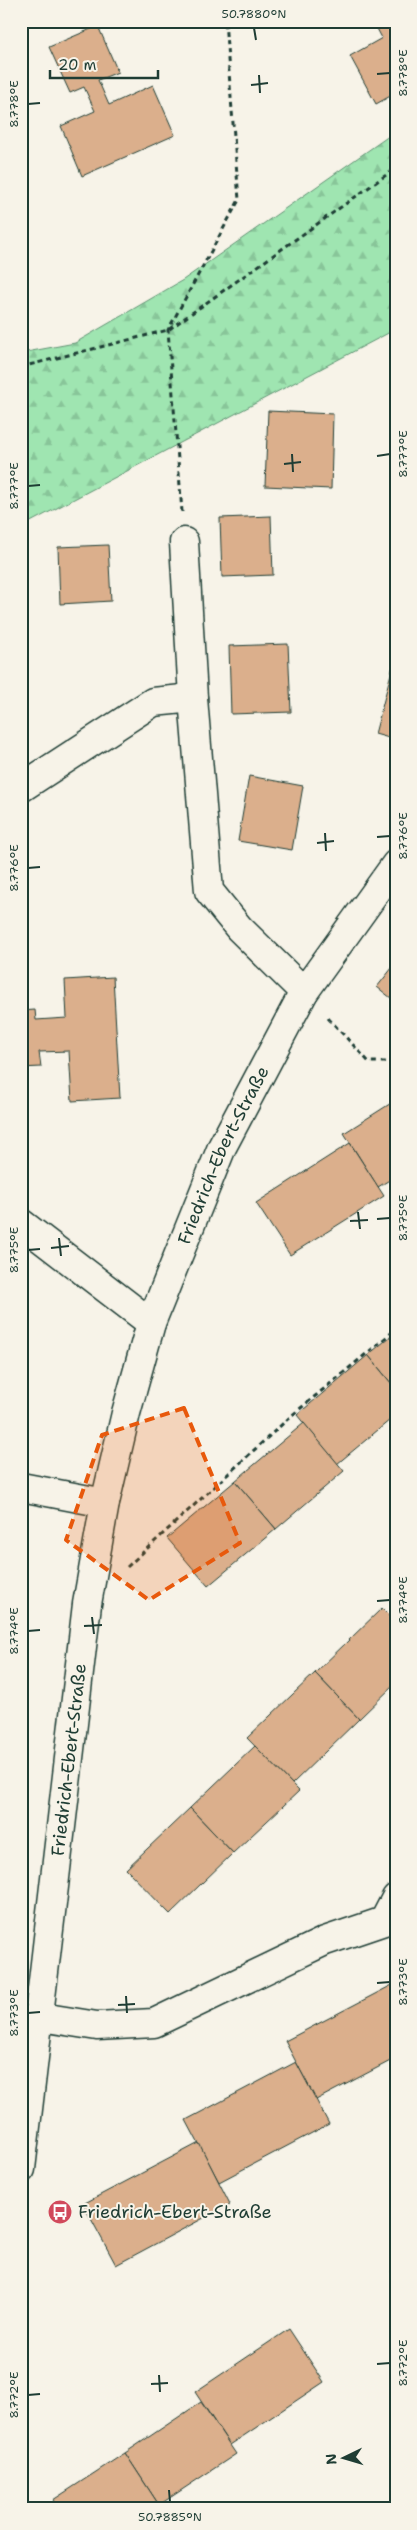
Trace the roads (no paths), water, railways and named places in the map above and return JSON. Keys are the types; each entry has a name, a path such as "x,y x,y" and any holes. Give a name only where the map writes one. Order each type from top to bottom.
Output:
{"street":[{"path":"184,542 193,698 209,891 239,928 304,992"},
{"path":"21,788 153,702 193,698"},
{"name":"Friedrich-Ebert-Straße","path":"21,2169 27,2078 41,2018 87,1604 105,1503 126,1413 151,1322 222,1147 304,992 396,864"},
{"path":"21,1224 151,1322"},
{"path":"21,1487 105,1503"},
{"path":"41,2018 97,2026 154,2023 325,1941 392,1916"}],"place":[{"name":"Friedrich-Ebert-Straße","path":"60,2212"}]}
